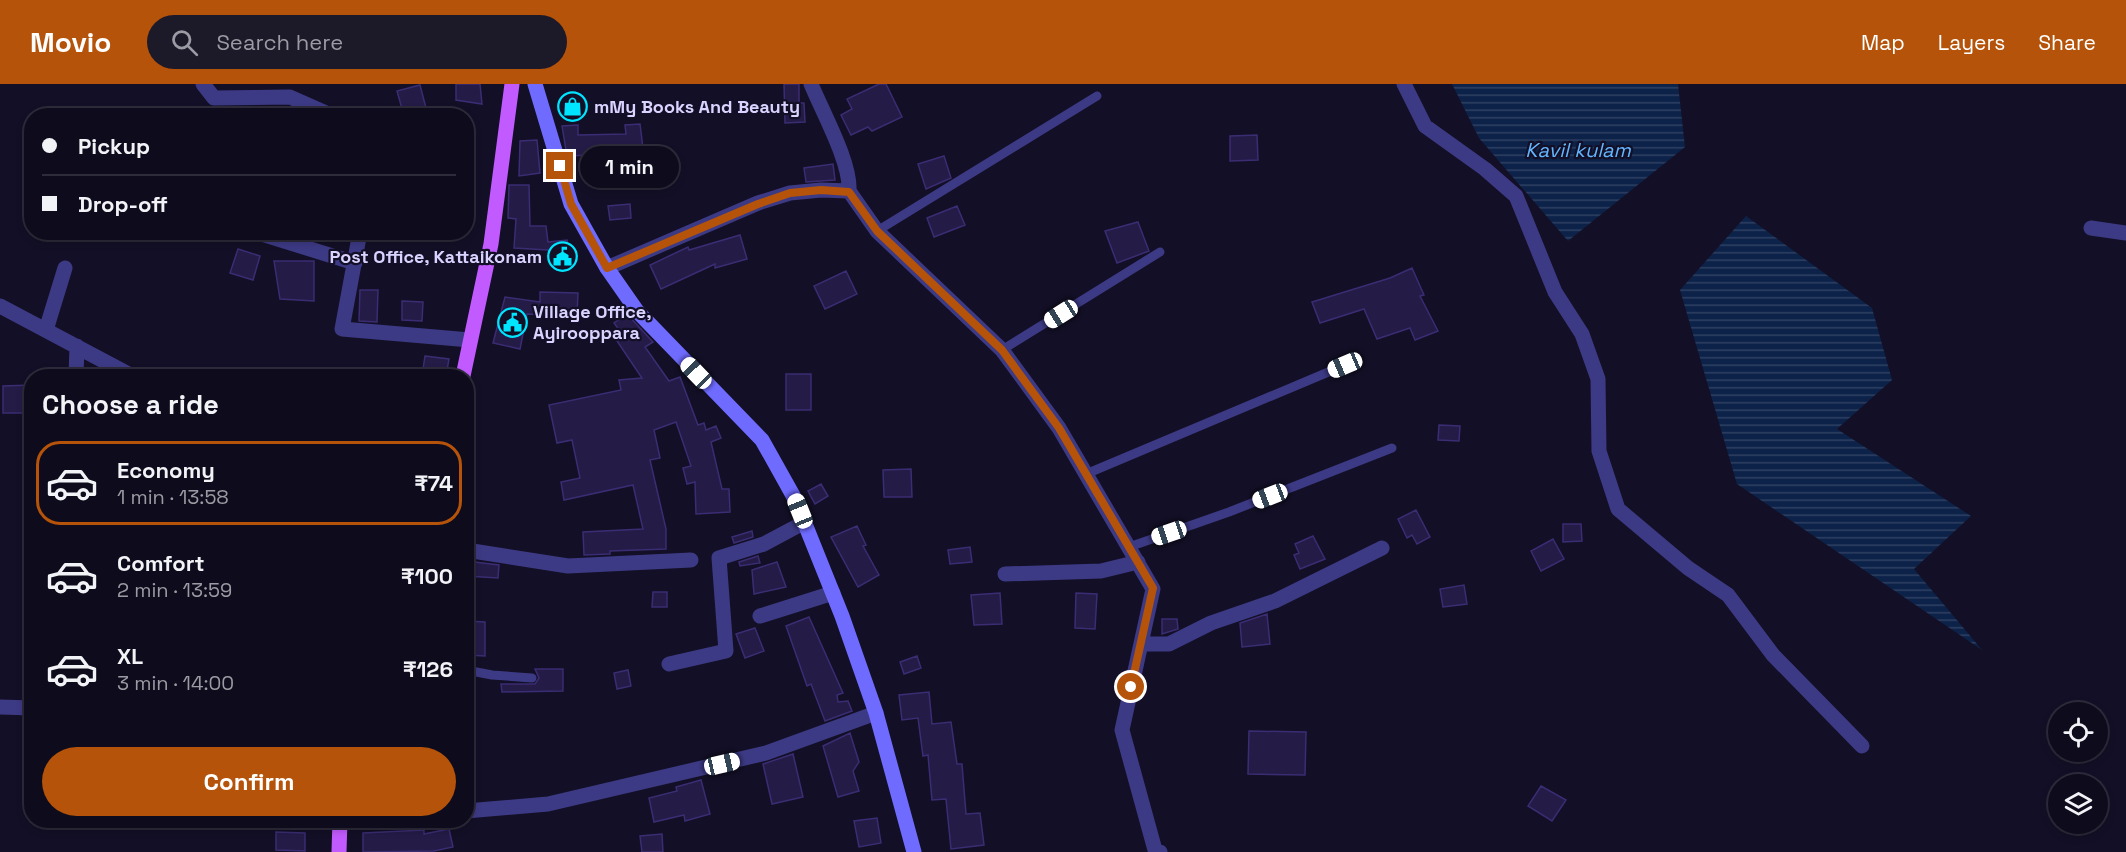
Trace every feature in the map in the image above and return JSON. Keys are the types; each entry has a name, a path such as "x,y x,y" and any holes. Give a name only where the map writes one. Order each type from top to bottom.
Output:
{"main road":[{"path":"464,369 491,244 512,84"},
{"path":"535,84 571,204 607,268 637,311 762,440 795,499 833,593 876,713 914,852"},
{"path":"339,852 340,828"}],"street":[{"path":"203,84 214,98 290,97 315,108"},
{"path":"811,84 846,162 849,192 877,231 1002,350 1059,428 1153,588 1122,730 1155,850 1160,852"},
{"path":"1404,84 1425,126 1485,169 1516,196 1555,292 1582,334 1598,379 1599,451 1618,509 1688,568 1728,595 1773,655 1862,746"},
{"path":"607,268 758,204 790,193 821,190 849,192"},
{"path":"2091,228 2126,233"},
{"path":"281,240 355,263"},
{"path":"359,240 342,329 470,340"},
{"path":"46,330 65,268"},
{"path":"0,306 119,369"},
{"path":"76,369 77,346"},
{"path":"669,664 726,651 719,558 764,543 805,522"},
{"path":"1141,644 1169,644 1210,623 1275,601 1382,548"},
{"path":"474,551 568,566 691,560"},
{"path":"1005,574 1101,571 1138,562"},
{"path":"760,616 833,593"},
{"path":"0,707 24,708"},
{"path":"474,811 548,804 766,753 876,713"}],"lane":[{"path":"877,231 1097,96"},
{"path":"1002,350 1160,252"},
{"path":"1086,474 1345,365"},
{"path":"1129,547 1229,512 1392,448"},
{"path":"474,672 532,678"}],"water":[{"name":"Kavil kulam","path":"1452,84 1678,84 1685,147 1568,241 1479,138"},
{"path":"1746,216 1872,308 1892,380 1837,429 1971,516 1914,569 1982,650 1737,484 1680,290"}],"building":[{"path":"456,84 480,84 482,104 456,100"},
{"path":"784,84 799,84 799,103 804,103 805,122 785,123"},
{"path":"879,84 886,84 902,117 872,131 868,127 851,135 841,115 852,109 847,99"},
{"path":"420,85 426,108 402,108 397,91"},
{"path":"640,124 643,148 606,151 606,180 592,180 592,155 567,156 562,126 578,125 578,135 626,134 625,125"},
{"path":"1257,135 1258,160 1230,161 1230,136"},
{"path":"537,140 540,173 519,176 520,141"},
{"path":"944,156 951,178 926,189 918,164"},
{"path":"833,164 835,180 806,182 804,168"},
{"path":"509,185 529,185 530,226 546,226 548,242 567,240 570,258 556,263 548,250 514,248 516,219 508,218"},
{"path":"630,204 631,218 610,220 608,206"},
{"path":"957,206 965,225 934,237 927,218"},
{"path":"1138,222 1149,251 1117,263 1105,231"},
{"path":"740,235 747,259 715,268 715,264 661,289 650,265 688,247 689,250"},
{"path":"238,249 260,256 253,280 230,273"},
{"path":"274,261 314,261 314,301 280,299"},
{"path":"1412,268 1424,295 1420,296 1438,331 1415,340 1410,328 1377,339 1364,309 1320,323 1312,302 1390,278"},
{"path":"846,271 857,294 825,309 814,286"},
{"path":"360,290 378,290 377,322 359,321"},
{"path":"540,292 578,293 577,316 527,314 520,349 493,343 505,297 540,302"},
{"path":"402,301 423,302 422,321 402,320"},
{"path":"627,314 653,342 645,347 669,381 680,377 698,425 704,423 706,430 716,426 721,438 711,442 722,489 729,489 730,512 696,514 695,482 687,484 683,468 691,466 676,422 654,430 660,458 650,460 666,529 666,549 610,551 610,554 584,555 583,532 643,529 633,485 564,500 561,482 580,478 572,440 557,443 549,405 621,390 619,380 642,378 617,341 624,337 614,323"},
{"path":"425,356 449,359 447,369 423,369"},
{"path":"786,374 811,374 811,410 786,410"},
{"path":"24,385 24,413 3,413 3,386"},
{"path":"1439,425 1460,426 1459,441 1438,440"},
{"path":"911,469 912,497 884,497 883,470"},
{"path":"821,484 828,496 815,504 808,491"},
{"path":"1416,510 1430,537 1417,544 1412,535 1407,538 1398,519"},
{"path":"1563,524 1581,524 1582,541 1563,542"},
{"path":"857,526 866,545 863,546 879,575 858,587 831,537"},
{"path":"752,531 753,537 734,543 732,537"},
{"path":"1313,536 1325,559 1300,569 1294,555 1299,553 1295,544"},
{"path":"1553,539 1564,559 1541,571 1531,551"},
{"path":"970,547 972,562 950,564 948,550"},
{"path":"758,556 760,563 740,566 739,562"},
{"path":"474,562 499,565 498,578 474,576"},
{"path":"777,562 786,587 754,594 752,570"},
{"path":"1464,585 1467,604 1443,607 1440,589"},
{"path":"653,592 667,592 667,607 652,607"},
{"path":"1000,593 1002,624 974,625 971,595"},
{"path":"1076,593 1097,594 1095,629 1075,628"},
{"path":"1267,614 1270,644 1242,647 1240,623"},
{"path":"809,617 843,693 837,695 838,702 848,701 852,711 825,721 811,684 807,686 786,626"},
{"path":"1162,619 1177,619 1178,629 1162,634"},
{"path":"474,621 485,622 485,656 474,655"},
{"path":"755,628 764,651 745,658 736,634"},
{"path":"917,656 921,668 904,674 900,662"},
{"path":"535,669 563,669 563,691 502,692 501,684 535,684 539,678"},
{"path":"628,670 631,686 617,689 614,673"},
{"path":"929,692 932,724 951,722 957,764 962,764 966,814 980,813 984,845 951,849 946,799 932,800 928,755 923,756 918,718 902,720 899,695"},
{"path":"1249,731 1306,732 1305,775 1248,774"},
{"path":"850,733 859,762 853,771 859,791 838,797 823,746"},
{"path":"793,754 803,797 772,804 763,764"},
{"path":"701,780 710,814 685,821 684,815 654,822 649,798 677,791 676,787"},
{"path":"1541,786 1566,800 1552,821 1528,806"},
{"path":"877,818 881,843 859,847 854,821"},
{"path":"449,829 453,847 434,851 363,852 363,833 424,830 424,834"},
{"path":"276,832 305,833 305,851 276,850"},
{"path":"662,834 663,852 642,852 640,836"}],"place":[{"name":"mMy Books And Beauty","path":"573,107"},
{"name":"Post Office, Kattaikonam","path":"563,257"},
{"name":"Village Office, Ayirooppara","path":"512,322"}],"route":[{"path":"560,166 571,204 607,268 758,204 790,193 821,190 849,192 877,231 1002,350 1059,428 1153,588 1131,687"}]}
